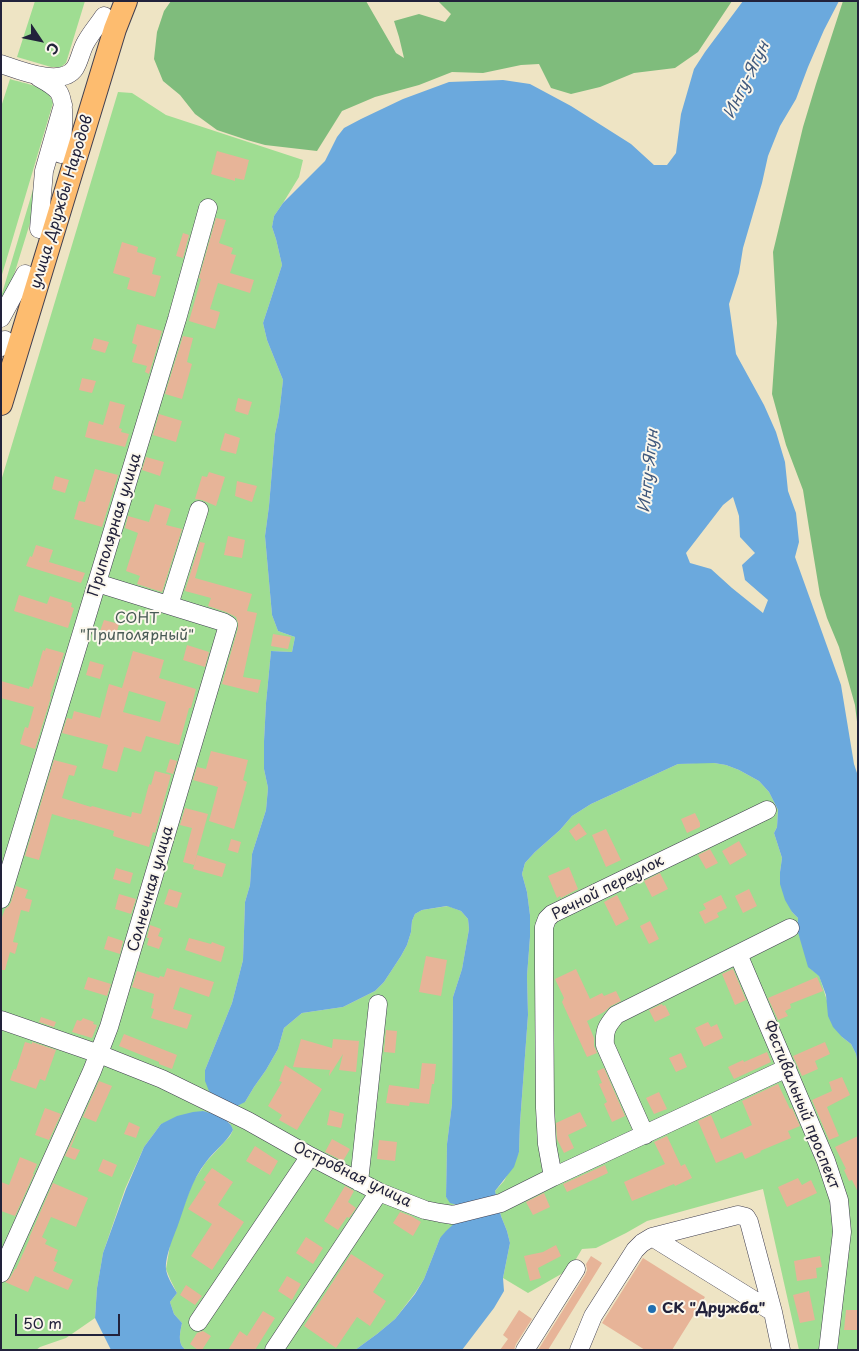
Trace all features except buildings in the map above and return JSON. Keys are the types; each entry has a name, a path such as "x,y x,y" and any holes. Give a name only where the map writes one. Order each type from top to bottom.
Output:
{"main road":[{"name":"улица Дружбы Народов","path":"1,404 115,29 126,1"},
{"name":"улица Дружбы Народов","path":"2,347 106,9"}],"lane":[{"path":"1,64 50,78 71,73 77,66 86,42 106,9"},
{"path":"31,74 54,87 61,96 63,105 61,154"},
{"path":"39,229 44,171 63,105"},
{"name":"Приполярная улица","path":"1,898 174,328 208,208"},
{"path":"1,318 25,274"},
{"path":"169,605 199,510"},
{"name":"Солнечная улица","path":"1,1273 99,1054 116,1008 228,625 97,583"},
{"name":"Речной переулок","path":"553,1177 547,1144 545,1108 544,927 547,919 552,914 767,810"},
{"path":"645,1135 605,1045 604,1035 606,1029 616,1015 790,928"},
{"name":"Фестивальный проспект","path":"738,954 826,1161 839,1200 842,1232 841,1250 828,1350"},
{"path":"359,1182 378,1004"},
{"name":"Островная улица","path":"1,1020 99,1054 168,1081 248,1121 379,1192 411,1205 440,1213 453,1214 470,1212 501,1202 787,1068"},
{"path":"198,1322 310,1156"},
{"path":"274,1350 379,1192"},
{"path":"579,1350 593,1316 635,1250 642,1243 652,1237 738,1216 746,1218 749,1222 781,1350"},
{"path":"652,1237 773,1312"},
{"path":"525,1350 576,1269"}],"green space":[{"path":"35,1 85,1 66,63 61,67 51,67 17,57"},
{"path":"171,1 366,1 396,53 404,58 394,21 419,14 445,22 451,14 438,1 732,1 698,52 675,68 634,73 600,87 571,94 551,88 539,64 521,65 483,73 452,72 419,85 375,97 342,111 317,151 265,145 247,140 217,130 195,114 180,95 163,81 154,59 157,32 164,11"},
{"path":"843,1 858,1 858,730 855,705 839,647 820,595 803,490 786,445 772,394 777,323 773,252 803,127"},
{"path":"10,79 42,89 51,97 53,103 1,278 1,107"},
{"name":"СОНТ \"Приполярный\"","path":"118,92 132,93 166,115 303,160 299,177 274,216 272,227 282,265 263,323 267,340 283,380 275,434 265,536 272,615 278,631 295,637 292,652 271,651 264,741 264,769 268,788 266,810 252,854 250,885 245,902 243,960 232,1003 205,1070 245,1102 278,1049 284,1028 302,1013 343,1007 375,991 384,982 407,945 415,914 422,910 448,906 461,911 468,919 469,929 462,969 453,997 452,1104 447,1144 446,1197 471,1217 440,1238 424,1279 395,1319 355,1350 186,1350 181,1345 182,1323 174,1314 170,1302 177,1293 166,1269 171,1239 193,1182 206,1162 230,1136 233,1130 229,1122 203,1111 161,1124 144,1147 125,1189 103,1253 97,1288 95,1318 66,1338 36,1350 1,1350 1,481"},
{"path":"38,173 35,207 13,278 1,303 1,297"},
{"path":"714,763 739,770 759,781 769,792 778,810 777,827 774,833 782,858 780,872 792,912 798,918 797,929 812,970 819,975 828,1004 842,1037 851,1044 856,1054 858,1066 858,1350 799,1350 763,1189 647,1221 596,1248 582,1249 570,1269 528,1293 503,1278 510,1243 495,1191 504,1181 519,1152 528,1015 527,976 530,937 530,915 522,874 525,863 572,816 591,804 678,764"}],"water":[{"name":"Ингу-Ягун","path":"743,1 839,1 824,30 796,99 780,126 768,156 743,248 739,273 729,304 736,354 764,405 776,432 785,462 788,491 796,513 799,542 795,557 841,685 854,764 858,776 858,1066 856,1054 851,1044 833,1027 828,1016 826,995 819,976 808,967 797,929 798,918 785,900 780,884 782,858 774,833 777,827 778,810 769,792 759,781 726,765 714,763 678,764 591,804 572,816 560,830 535,852 525,863 522,874 530,915 530,937 527,976 528,1015 519,1152 514,1167 495,1191 510,1243 503,1278 504,1291 494,1308 462,1350 355,1350 395,1319 415,1294 424,1279 440,1238 457,1221 457,1205 450,1203 446,1197 447,1144 452,1104 453,997 462,969 469,929 468,919 461,911 447,906 422,910 415,914 407,945 384,982 375,991 343,1007 302,1013 284,1028 278,1049 245,1102 237,1106 219,1099 209,1091 205,1081 205,1070 232,1003 243,960 245,902 250,885 252,854 266,810 268,788 264,769 264,741 271,651 292,652 295,637 278,631 272,615 265,536 275,434 283,380 267,340 263,323 282,265 272,227 274,216 283,203 325,161 337,137 344,128 403,99 449,82 503,80 530,84 571,106 631,144 654,165 667,165 676,153 681,114 694,69","holes":["733,497 739,516 740,537 755,553 742,565 745,580 768,600 763,613 711,569 690,563 686,553 723,505"]},
{"path":"203,1111 217,1115 229,1122 233,1130 196,1177 186,1200 167,1258 166,1269 177,1293 170,1302 174,1314 182,1323 180,1341 186,1350 111,1350 95,1318 97,1288 103,1253 126,1189 144,1147 161,1124 177,1116"}],"place":[{"name":"СК \"Дружба\"","path":"652,1309"}]}
